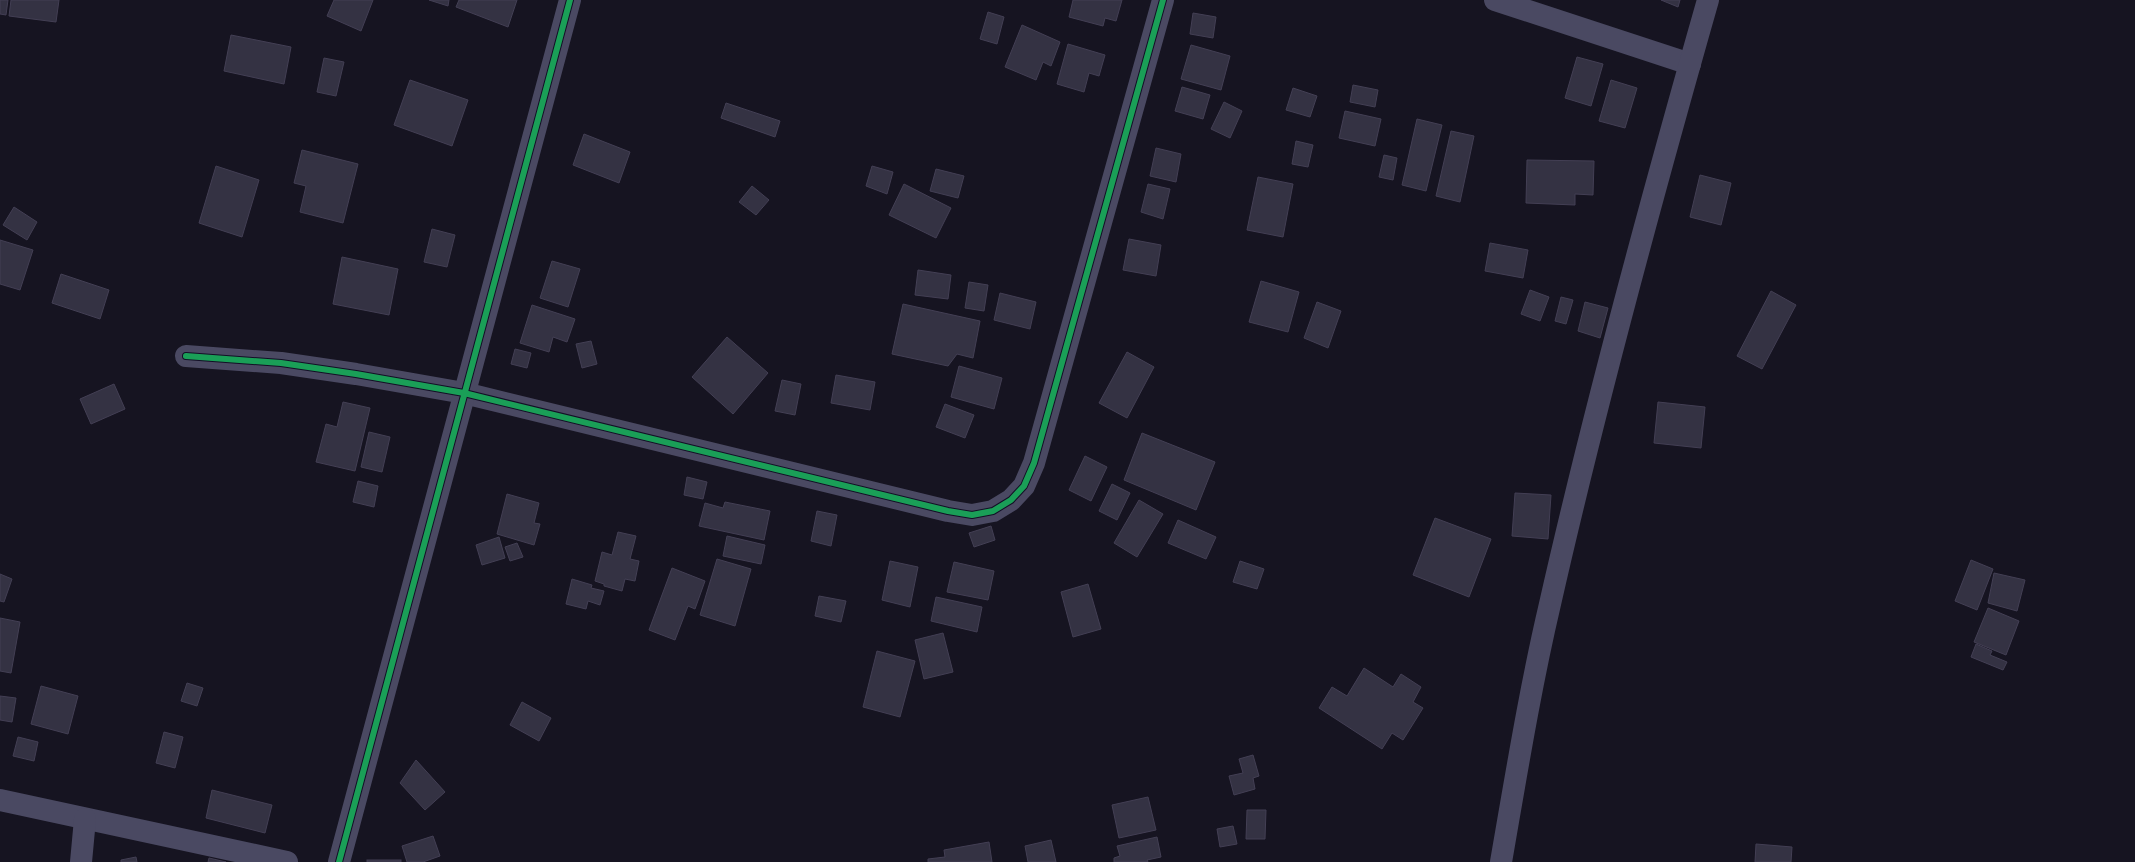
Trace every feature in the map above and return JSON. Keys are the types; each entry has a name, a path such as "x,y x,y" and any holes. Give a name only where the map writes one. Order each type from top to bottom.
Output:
{"street":[{"path":"340,862 570,0"},
{"path":"186,356 288,364 464,393 948,511 972,515 993,511 1011,500 1024,486 1034,463 1163,0"},
{"path":"1495,0 1690,64"},
{"path":"1501,862 1519,756 1549,605 1598,402 1708,0"},
{"path":"0,800 287,862"},
{"path":"81,862 85,819"}],"building":[{"path":"0,0 8,0 6,15 0,14"},
{"path":"11,0 59,0 56,22 9,16"},
{"path":"334,0 373,0 361,31 327,16"},
{"path":"429,0 449,0 448,6"},
{"path":"459,0 517,0 508,27 456,7"},
{"path":"1073,0 1122,0 1116,21 1105,18 1103,26 1069,17"},
{"path":"1661,0 1680,0 1678,7"},
{"path":"988,12 1004,17 997,44 980,39"},
{"path":"1193,13 1216,17 1213,38 1190,34"},
{"path":"1022,25 1060,42 1051,66 1043,62 1036,80 1005,67"},
{"path":"231,35 291,47 284,84 224,71"},
{"path":"1068,44 1105,55 1099,76 1089,73 1084,92 1057,84"},
{"path":"1191,45 1230,56 1221,90 1181,79"},
{"path":"1577,57 1603,64 1591,106 1565,98"},
{"path":"324,58 344,62 336,96 317,92"},
{"path":"410,80 468,100 452,146 394,125"},
{"path":"1611,80 1637,88 1625,128 1599,121"},
{"path":"1353,85 1378,90 1375,107 1350,102"},
{"path":"1182,87 1210,95 1203,119 1175,111"},
{"path":"1293,88 1317,96 1310,117 1286,110"},
{"path":"1224,102 1242,111 1230,138 1211,129"},
{"path":"726,103 780,121 775,137 721,118"},
{"path":"1345,111 1381,119 1375,146 1339,138"},
{"path":"1417,119 1442,125 1426,191 1402,185"},
{"path":"1451,131 1474,136 1460,202 1436,196"},
{"path":"584,134 630,152 619,183 573,165"},
{"path":"1296,141 1313,145 1308,167 1292,164"},
{"path":"1156,148 1181,154 1176,182 1150,176"},
{"path":"302,150 358,164 343,223 300,212 306,186 294,183"},
{"path":"1384,155 1397,158 1393,180 1379,177"},
{"path":"1527,160 1594,161 1593,195 1575,194 1575,205 1526,203"},
{"path":"216,166 259,180 242,237 199,223"},
{"path":"872,166 893,172 887,194 866,186"},
{"path":"936,169 964,176 958,198 930,191"},
{"path":"1700,175 1731,183 1721,225 1690,217"},
{"path":"1258,177 1293,184 1283,237 1247,230"},
{"path":"904,184 951,208 936,238 889,215"},
{"path":"1148,184 1170,189 1163,219 1141,212"},
{"path":"752,186 769,200 756,215 739,202"},
{"path":"14,207 37,222 27,240 3,225"},
{"path":"432,229 455,235 447,267 424,262"},
{"path":"1129,239 1161,245 1156,276 1123,270"},
{"path":"0,240 33,250 20,290 0,284"},
{"path":"1490,243 1528,250 1523,278 1485,271"},
{"path":"342,257 398,269 389,315 333,304"},
{"path":"552,261 580,269 568,307 540,298"},
{"path":"918,270 951,275 948,299 915,295"},
{"path":"61,274 109,290 100,319 52,303"},
{"path":"1261,281 1299,292 1288,332 1249,322"},
{"path":"969,282 988,285 984,311 965,308"},
{"path":"1530,290 1549,297 1540,321 1521,314"},
{"path":"1771,291 1796,305 1762,369 1737,356"},
{"path":"1000,293 1036,302 1030,329 994,320"},
{"path":"1561,297 1573,300 1566,324 1555,321"},
{"path":"1317,302 1341,311 1328,348 1304,338"},
{"path":"1585,302 1608,308 1600,338 1578,331"},
{"path":"903,304 980,321 973,358 957,354 948,366 892,354"},
{"path":"532,305 575,319 567,342 553,337 549,352 520,343"},
{"path":"727,337 768,373 733,414 692,377"},
{"path":"591,341 597,364 582,368 576,344"},
{"path":"515,349 531,353 527,368 511,364"},
{"path":"1127,352 1154,367 1127,418 1099,403"},
{"path":"959,366 1002,378 994,409 951,397"},
{"path":"836,375 875,382 870,410 831,403"},
{"path":"782,380 801,384 795,415 775,411"},
{"path":"114,384 125,409 91,424 80,399"},
{"path":"343,402 370,408 355,471 316,462 326,424 337,427"},
{"path":"1658,402 1705,407 1701,448 1654,443"},
{"path":"945,404 974,415 965,438 936,427"},
{"path":"369,432 390,437 382,472 361,467"},
{"path":"1142,433 1215,462 1196,510 1124,480"},
{"path":"1085,456 1107,467 1091,501 1069,490"},
{"path":"687,477 707,482 703,499 684,495"},
{"path":"358,481 378,486 374,507 353,502"},
{"path":"1112,484 1130,493 1117,520 1099,511"},
{"path":"1515,493 1551,495 1548,539 1512,536"},
{"path":"507,494 539,503 534,523 540,524 534,545 497,534"},
{"path":"1139,500 1163,514 1137,557 1114,543"},
{"path":"725,502 770,511 764,540 699,526 705,503 723,508"},
{"path":"817,511 837,515 831,546 811,541"},
{"path":"1435,518 1491,539 1469,597 1413,575"},
{"path":"1178,520 1216,537 1206,559 1168,543"},
{"path":"991,526 995,540 974,547 969,533"},
{"path":"618,532 636,536 630,559 639,561 635,581 625,579 622,591 604,586 604,584 595,581 602,552 612,555"},
{"path":"727,536 765,545 761,564 723,556"},
{"path":"499,537 505,558 482,565 476,545"},
{"path":"517,543 523,557 510,561 505,547"},
{"path":"717,559 751,569 735,626 700,615"},
{"path":"1971,560 1993,569 1977,610 1955,601"},
{"path":"890,561 918,567 910,607 882,600"},
{"path":"1240,561 1264,569 1257,589 1233,582"},
{"path":"954,562 994,571 988,600 947,592"},
{"path":"672,568 705,581 695,609 688,606 675,640 649,630"},
{"path":"1994,573 2025,580 2017,611 1988,603"},
{"path":"0,574 12,579 4,602 0,601"},
{"path":"572,579 592,585 591,588 604,591 600,605 588,601 586,609 566,604"},
{"path":"1088,584 1101,629 1073,637 1061,592"},
{"path":"819,596 846,601 841,622 815,616"},
{"path":"936,597 982,607 977,632 931,621"},
{"path":"1988,608 2019,621 2006,655 1974,642"},
{"path":"0,618 20,622 11,673 0,671"},
{"path":"943,633 953,672 924,679 915,640"},
{"path":"1976,644 1992,651 1990,655 2007,662 2003,670 1971,657"},
{"path":"877,651 915,661 900,717 863,707"},
{"path":"1364,668 1393,687 1401,674 1421,687 1413,702 1423,708 1403,740 1392,733 1382,749 1319,708 1332,687 1347,696"},
{"path":"187,683 203,688 197,706 181,701"},
{"path":"41,686 78,696 68,734 31,724"},
{"path":"0,696 16,698 12,722 0,720"},
{"path":"522,702 551,718 539,741 510,725"},
{"path":"164,732 183,737 175,768 156,763"},
{"path":"18,737 38,742 34,761 13,756"},
{"path":"1253,755 1259,776 1253,778 1255,789 1234,795 1229,776 1243,773 1239,759"},
{"path":"416,760 445,792 425,810 400,783"},
{"path":"212,790 272,805 265,833 206,818"},
{"path":"1148,797 1156,830 1119,838 1112,805"},
{"path":"1247,810 1266,810 1265,839 1246,839"},
{"path":"1233,826 1237,844 1220,847 1217,829"},
{"path":"433,836 440,856 423,862 407,862 402,846"},
{"path":"1157,837 1161,857 1147,860 1148,862 1114,862 1114,858 1120,856 1117,846"},
{"path":"1051,840 1056,862 1028,862 1025,846"},
{"path":"989,842 992,862 928,862 928,859 945,857 944,850"},
{"path":"1756,844 1792,847 1791,862 1755,862"},
{"path":"136,857 137,862 121,862 121,860"},
{"path":"209,858 226,862 208,862"},
{"path":"367,860 401,860 401,862 367,862"}],"cycle path":[{"path":"339,862 570,0"},
{"path":"186,356 281,363 356,374 464,393 948,511 972,515 993,511 1011,500 1024,486 1034,463 1163,0"}]}
